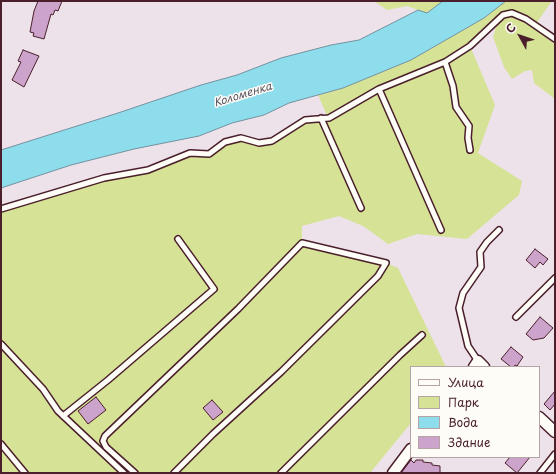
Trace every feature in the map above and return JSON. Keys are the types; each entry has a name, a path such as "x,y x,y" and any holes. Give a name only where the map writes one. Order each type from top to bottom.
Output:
{"street":[{"path":"540,418 555,432"},
{"path":"393,473 410,450"}],"lane":[{"path":"1,209 104,178 148,170 190,153 209,154 225,142 241,138 259,143 272,141 305,120 329,118 379,88 446,62 470,46 503,15 512,13 526,18 555,39"},
{"path":"446,62 453,86 456,107 469,126 468,138 470,150"},
{"path":"379,88 441,230"},
{"path":"321,118 361,208"},
{"path":"479,365 468,346 459,308 463,293 481,267 480,252 486,242 499,230"},
{"path":"63,416 108,380 214,288 178,239"},
{"path":"135,473 106,447 103,441 105,436 238,309 302,242 386,263 378,276 281,372 213,434 174,473"},
{"path":"516,317 555,278"},
{"path":"281,473 422,335"},
{"path":"1,344 43,389 58,411 124,473"},
{"path":"1,444 25,473"},
{"path":"540,473 555,454"}],"green space":[{"path":"374,1 443,1 427,13 407,6 387,10"},
{"path":"506,1 552,1 535,25 555,45 555,99 534,83 532,70 525,71 512,79 504,67 493,37 496,27 495,23 470,46 495,105 478,153 522,181 519,195 467,239 417,234 388,244 363,226 339,216 302,226 302,243 386,263 398,268 446,366 410,366 410,424 370,473 1,473 1,209 104,178 148,170 190,153 209,154 225,142 241,138 259,143 272,141 305,120 328,118 318,95 343,88 411,60 484,18"}],"water":[{"name":"Коломенка","path":"443,1 506,1 484,18 411,60 343,88 289,103 264,115 232,123 199,136 134,149 71,165 1,188 1,150 201,85 237,75 281,58 331,45 359,40 418,10 427,13"}],"building":[{"path":"38,1 62,1 58,11 55,10 53,15 51,14 44,39 33,36 34,33 30,32 34,11"},
{"path":"23,50 39,56 24,87 12,80 21,62 18,61"},
{"path":"535,249 548,259 543,265 540,262 535,268 526,260"},
{"path":"540,317 553,328 544,338 533,340 526,334"},
{"path":"511,347 523,357 517,366 510,366 501,359"},
{"path":"555,391 555,404 550,410 544,404"},
{"path":"96,397 106,410 88,424 78,411"},
{"path":"212,400 223,412 213,420 203,408"},
{"path":"509,458 529,458 517,473 505,463"},
{"path":"411,460 414,463 416,460 423,460 423,462 440,466 440,473 401,473"}]}
